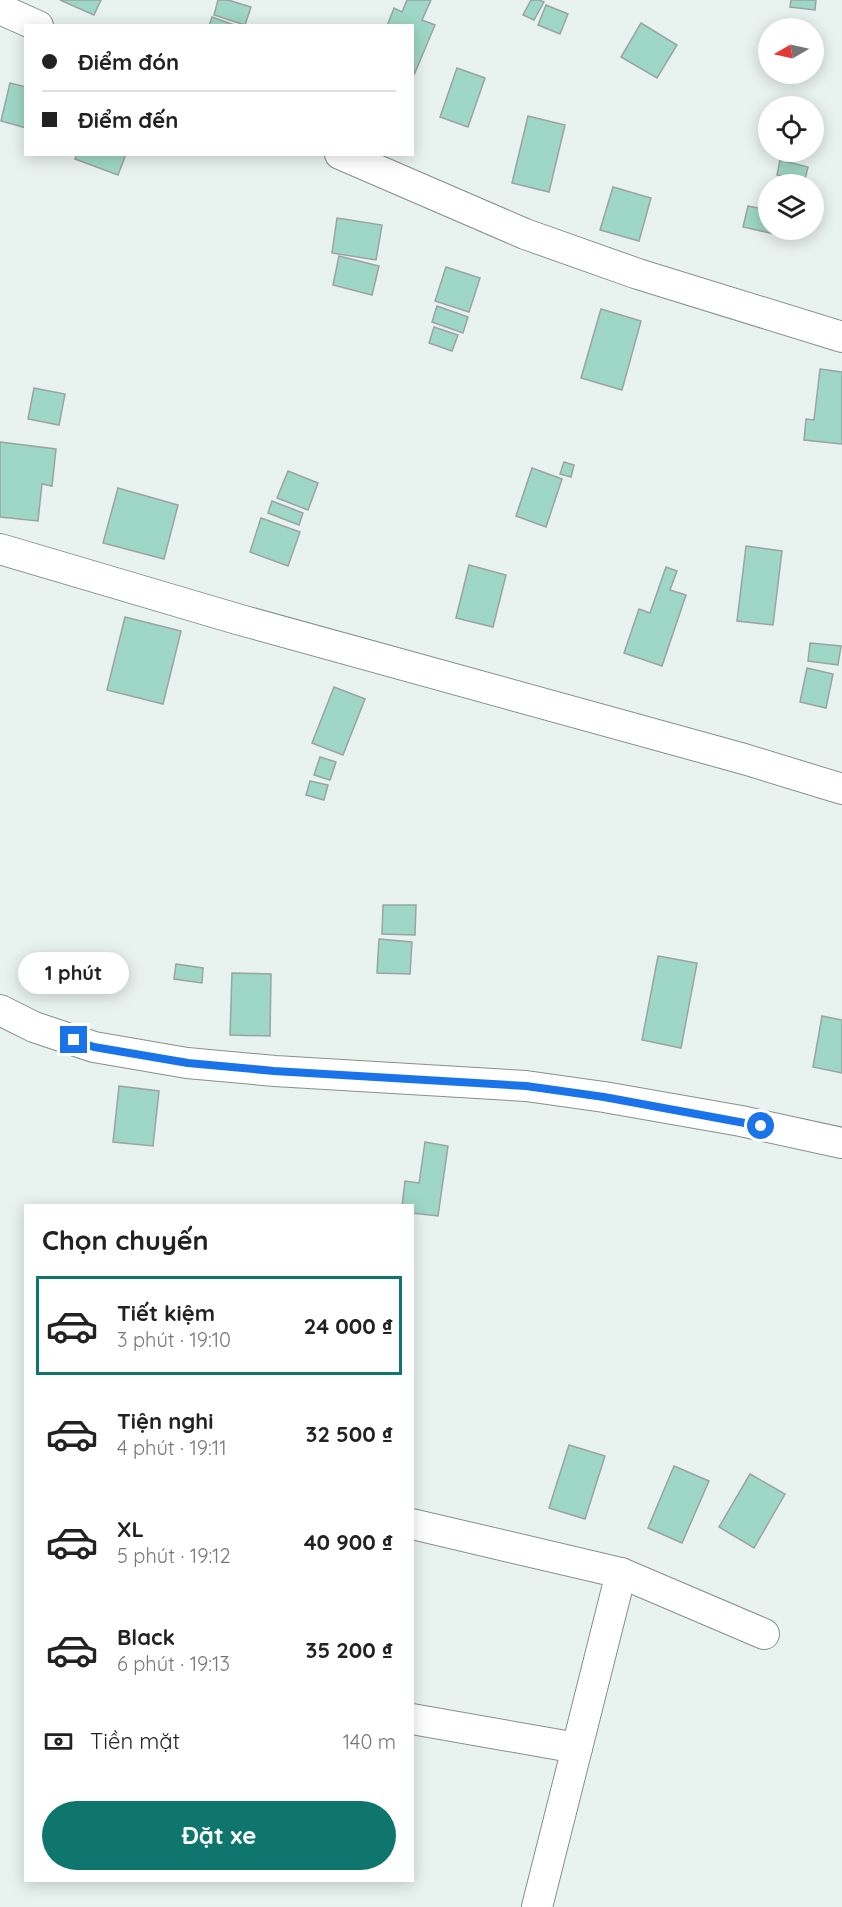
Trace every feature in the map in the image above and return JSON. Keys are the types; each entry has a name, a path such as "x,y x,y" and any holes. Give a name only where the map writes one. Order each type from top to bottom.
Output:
{"street":[{"path":"0,9 34,24"},
{"path":"345,156 525,234 638,274 842,337"},
{"path":"0,549 237,619 733,756 842,789"},
{"path":"0,1010 34,1027 94,1047 188,1063 274,1071 526,1086 741,1121 842,1143"},
{"path":"414,1524 621,1574 764,1634"},
{"path":"537,1907 621,1574"},
{"path":"414,1719 577,1748"}],"building":[{"path":"60,0 101,0 94,15"},
{"path":"218,0 228,0 251,7 245,24 214,15"},
{"path":"407,0 431,0 422,20 435,25 414,75 414,24 388,24 394,8 402,12"},
{"path":"531,0 544,2 534,20 523,15"},
{"path":"791,0 816,0 815,10 790,7"},
{"path":"546,5 568,14 560,34 538,25"},
{"path":"212,17 231,24 210,24"},
{"path":"641,23 677,45 657,78 621,57"},
{"path":"457,68 485,78 468,127 440,117"},
{"path":"10,83 24,86 24,127 1,121"},
{"path":"528,116 565,125 549,192 512,183"},
{"path":"76,156 125,156 118,175 75,159"},
{"path":"780,162 808,167 806,174 777,174"},
{"path":"613,187 651,198 639,241 600,230"},
{"path":"748,206 758,208 758,230 743,227"},
{"path":"337,218 382,225 376,260 332,253"},
{"path":"339,256 379,266 372,295 333,285"},
{"path":"446,267 480,278 469,312 435,301"},
{"path":"437,306 468,317 463,333 432,322"},
{"path":"601,309 641,321 622,390 581,378"},
{"path":"434,327 458,335 452,351 429,343"},
{"path":"820,369 842,372 842,444 804,440 806,419 814,420"},
{"path":"34,388 65,394 59,425 28,419"},
{"path":"0,442 56,449 52,486 42,484 38,521 0,517"},
{"path":"564,462 574,465 571,477 560,474"},
{"path":"532,468 562,479 546,527 516,516"},
{"path":"288,471 318,483 308,510 277,498"},
{"path":"118,488 178,505 164,559 103,543"},
{"path":"272,501 303,513 299,525 268,513"},
{"path":"261,518 300,532 288,566 250,552"},
{"path":"746,546 782,551 773,625 737,621"},
{"path":"469,565 506,575 493,627 456,618"},
{"path":"666,567 677,571 670,590 686,595 662,666 624,653 639,609 650,613"},
{"path":"125,617 181,631 163,704 107,690"},
{"path":"810,643 841,646 838,665 808,661"},
{"path":"807,668 833,674 826,708 800,702"},
{"path":"334,687 365,699 343,755 312,743"},
{"path":"320,757 336,762 330,780 314,775"},
{"path":"310,781 328,785 324,800 306,795"},
{"path":"383,905 416,905 415,935 382,934"},
{"path":"379,939 412,942 410,974 377,973"},
{"path":"658,956 697,963 681,1048 642,1040"},
{"path":"176,964 203,968 202,983 174,979"},
{"path":"89,970 91,978 71,981 70,973"},
{"path":"232,973 271,974 270,1036 230,1035"},
{"path":"822,1016 842,1020 842,1073 813,1067"},
{"path":"119,1086 159,1091 153,1146 113,1142"},
{"path":"425,1142 448,1146 438,1216 414,1213 414,1204 402,1204 405,1181 419,1183"},
{"path":"569,1445 605,1456 585,1519 549,1508"},
{"path":"674,1466 709,1481 682,1543 648,1528"},
{"path":"750,1474 785,1494 754,1548 719,1527"}],"route":[{"path":"74,1040 94,1047 188,1063 274,1071 526,1086 604,1097 761,1126"}]}
